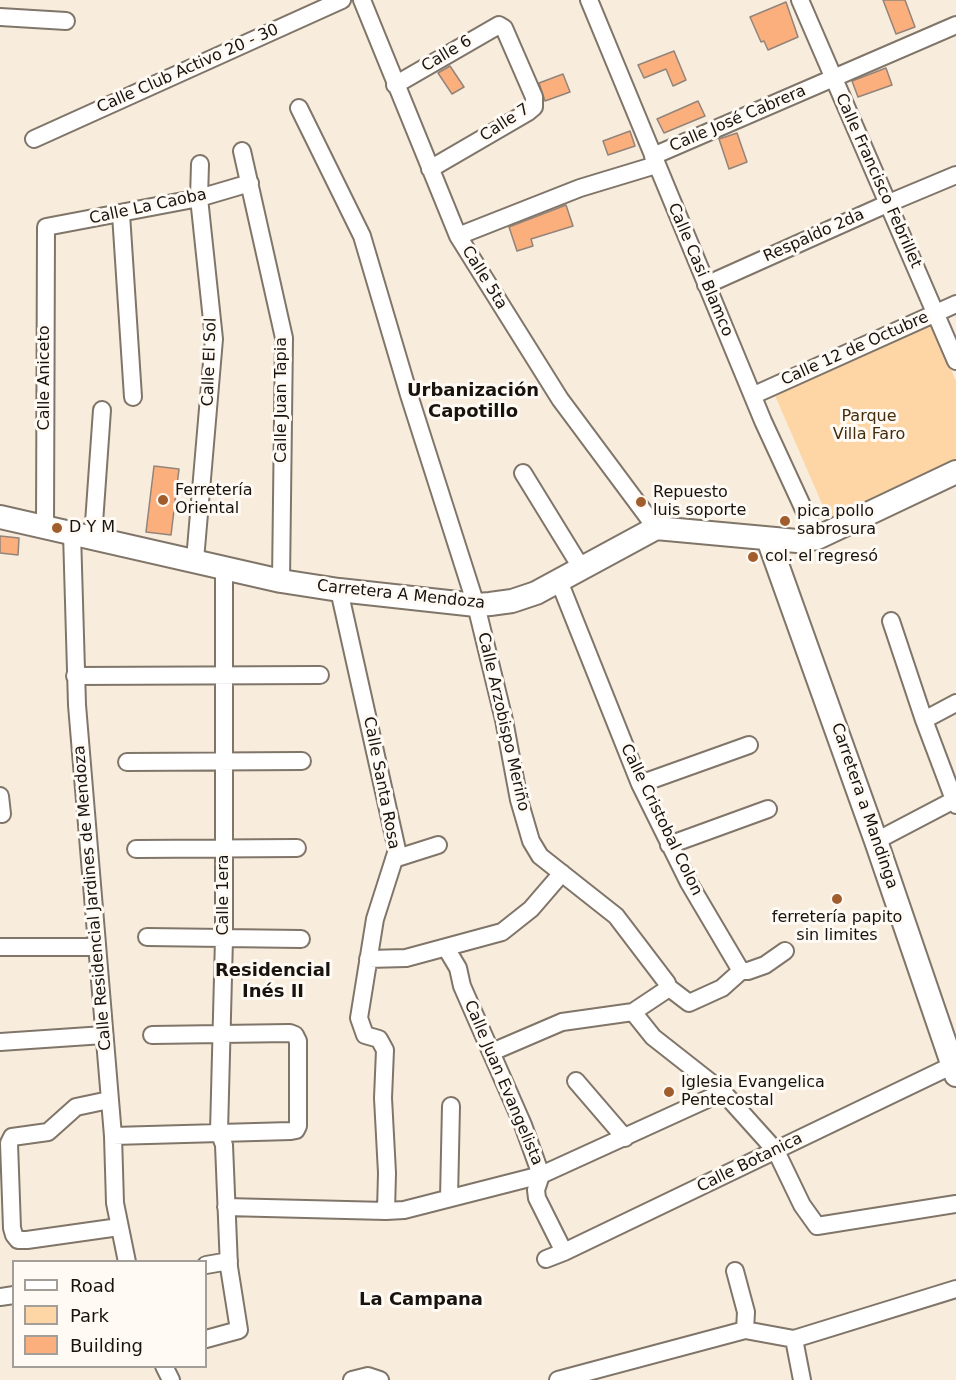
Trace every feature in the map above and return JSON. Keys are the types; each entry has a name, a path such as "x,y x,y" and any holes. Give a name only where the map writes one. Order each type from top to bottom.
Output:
{"street":[{"name":"Calle Club Activo 20 - 30","path":"34,139 342,0"},
{"name":"Calle 5ta","path":"362,0 458,237 560,399 656,528"},
{"name":"Calle Casi Blamco","path":"589,0 763,421 817,538"},
{"name":"Calle Francisco Febrillet","path":"800,0 956,361"},
{"path":"0,17 66,21"},
{"name":"Calle 6","path":"395,85 499,25"},
{"name":"Calle 7","path":"430,169 534,107 534,97 504,28 499,25"},
{"name":"Calle José Cabrera","path":"458,237 655,160 833,78 956,25"},
{"name":"Calle Arzobispo Meriño","path":"298,108 362,236 409,394 476,604 504,720 519,801 529,833 540,856 616,916 668,987"},
{"name":"Calle Juan Tapia","path":"242,151 284,338 281,581"},
{"name":"Calle El Sol","path":"195,560 214,339 199,198 200,164"},
{"name":"Respaldo 2da","path":"706,285 956,175"},
{"name":"Calle La Caoba","path":"46,228 199,198 250,183"},
{"path":"121,214 133,397"},
{"name":"Calle Aniceto","path":"45,528 46,228"},
{"name":"Calle 12 de Octubre","path":"754,395 956,304"},
{"name":"Calle Residencial Jardines de Mendoza","path":"102,410 83,535 75,676 113,1136 115,1203 127,1260"},
{"path":"656,528 797,541 817,538 956,472"},
{"path":"523,473 582,569"},
{"name":"Carretera A Mendoza","path":"0,517 281,581 339,590 476,604 512,601 536,593 656,528"},
{"name":"Carretera a Mandinga","path":"768,539 876,841 954,1070"},
{"name":"Calle 1era","path":"207,1339 239,1330 229,1261 224,1145 219,1131 224,938 224,567"},
{"name":"Calle Cristobal Colon","path":"559,581 640,784 669,845 741,971"},
{"name":"Calle Santa Rosa","path":"339,590 397,850 375,919 359,1018 365,1035 379,1039 386,1050 383,1098 387,1173 386,1211"},
{"path":"876,841 955,802 924,720 891,621"},
{"path":"75,676 320,675"},
{"path":"924,720 956,704"},
{"path":"640,784 749,745"},
{"path":"127,762 302,761"},
{"path":"0,796 2,814"},
{"path":"669,845 768,809"},
{"path":"394,859 438,844"},
{"path":"136,849 297,848"},
{"path":"368,959 406,958 502,932 531,909 561,873"},
{"path":"147,937 302,939"},
{"path":"0,947 97,947"},
{"name":"Calle Juan Evangelista","path":"446,948 458,968 462,986 492,1052 541,1175 536,1190 537,1198 564,1252"},
{"path":"492,1052 562,1022 633,1012 668,987 689,1003 722,988 741,971 765,965 785,951"},
{"path":"633,1012 653,1037 723,1092 776,1150 802,1205 817,1226 956,1204"},
{"path":"113,1136 219,1131 291,1131 298,1126 298,1041 295,1035 290,1033 220,1033 152,1035"},
{"path":"0,1042 104,1035"},
{"name":"Calle Botanica","path":"546,1259 776,1150 954,1070"},
{"path":"576,1081 625,1138"},
{"path":"226,1207 404,1210 541,1175 723,1092"},
{"path":"109,1100 76,1107 48,1132 12,1137 9,1143 12,1228 18,1240 27,1240 119,1227"},
{"path":"449,1198 451,1106"},
{"path":"207,1265 229,1261"},
{"path":"735,1271 746,1312 745,1330"},
{"path":"566,1379 745,1330 794,1339 956,1289"},
{"path":"794,1339 802,1380"},
{"path":"352,1380 368,1376 380,1380"}],"green space":[{"name":"Parque Villa Faro","path":"931,323 956,381 956,465 829,520 773,391"}],"building":[{"path":"883,0 905,0 915,27 896,34"},
{"path":"786,2 798,37 768,50 764,41 761,42 750,17"},
{"path":"674,51 686,80 673,86 666,69 644,78 638,65"},
{"path":"450,66 464,87 452,94 438,73"},
{"path":"886,68 892,85 858,97 852,81"},
{"path":"563,74 570,92 545,101 539,83"},
{"path":"698,101 705,116 664,133 657,119"},
{"path":"630,131 635,146 608,155 603,141"},
{"path":"737,133 747,162 729,169 719,139"},
{"path":"566,205 573,226 531,239 533,246 517,251 509,227"},
{"name":"Ferretería Oriental","path":"154,466 179,469 171,535 146,532"},
{"path":"0,536 19,538 18,555 0,553"}],"place":[{"name":"Ferretería Oriental","path":"163,500"},
{"name":"Repuesto luis soporte","path":"641,502"},
{"name":"pica pollo sabrosura","path":"785,521"},
{"name":"D Y M","path":"57,528"},
{"name":"col. el regresó","path":"753,557"},
{"name":"ferretería papito sin limites","path":"837,899"},
{"name":"Iglesia Evangelica Pentecostal","path":"669,1092"}],"district":[{"name":"Urbanización Capotillo","path":"473,401"},
{"name":"Residencial Inés II","path":"273,981"},
{"name":"La Campana","path":"421,1300"}]}
